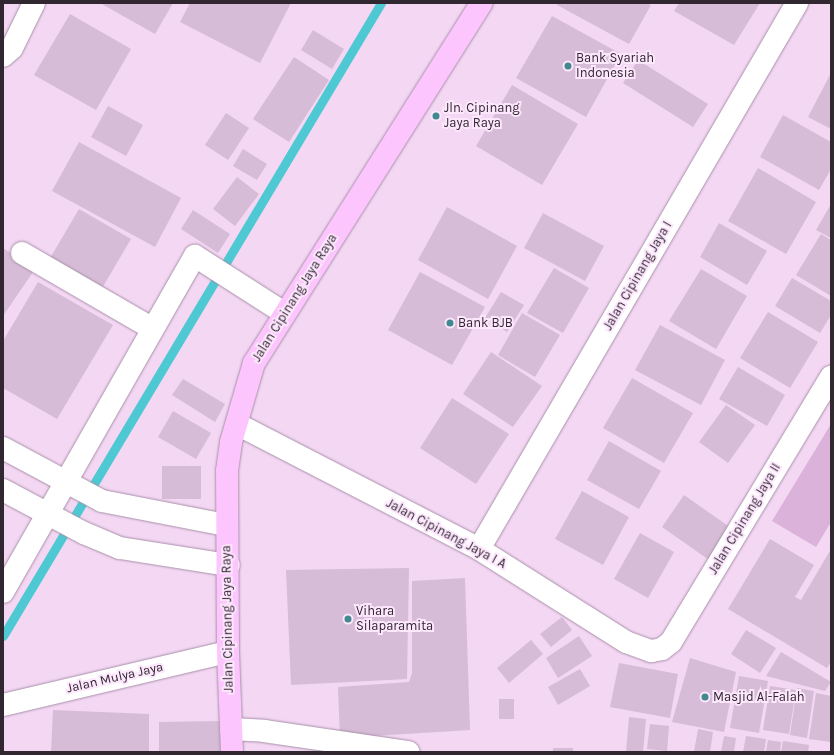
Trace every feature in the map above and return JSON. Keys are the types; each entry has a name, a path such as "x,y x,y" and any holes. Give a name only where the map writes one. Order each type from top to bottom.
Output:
{"main road":[{"name":"Jalan Cipinang Jaya Raya","path":"232,752 228,652 229,565 226,525 227,471 231,442 254,363 284,313 482,3"}],"street":[{"path":"3,56 12,48 34,3"},
{"name":"Jalan Cipinang Jaya I","path":"479,549 797,3"},
{"path":"22,253 153,329"},
{"path":"3,592 53,516 72,484 153,329 195,256 284,313"},
{"name":"Jalan Cipinang Jaya II","path":"651,651 662,649 671,642 831,377"},
{"name":"Jalan Cipinang Jaya I A","path":"237,424 479,549 626,642 651,651"},
{"path":"3,448 102,501 226,525"},
{"path":"3,490 84,533 120,548 229,565"},
{"name":"Jalan Mulya Jaya","path":"3,705 228,652"},
{"path":"231,729 264,731 408,752"}],"shaded area":[{"path":"831,424 831,522 816,547 772,521"}],"building":[{"path":"100,3 173,3 155,34"},
{"path":"190,3 291,3 260,63 180,22"},
{"path":"558,3 647,3 651,5 629,44 557,5"},
{"path":"679,3 760,3 734,45 674,11"},
{"path":"70,14 131,49 96,110 34,75"},
{"name":"Bank Syariah Indonesia","path":"552,16 621,54 586,117 516,78"},
{"path":"313,30 344,49 332,69 301,50"},
{"path":"294,57 329,80 289,142 253,119"},
{"path":"638,60 708,104 693,127 623,83"},
{"path":"831,73 831,129 808,117"},
{"path":"512,85 578,124 542,185 476,146"},
{"path":"108,106 143,125 126,156 91,137"},
{"path":"226,113 249,128 228,160 205,145"},
{"path":"783,115 831,142 831,169 819,190 760,157"},
{"path":"79,142 181,198 155,247 52,191"},
{"path":"243,149 267,164 257,180 233,166"},
{"path":"758,168 816,202 786,254 728,221"},
{"path":"237,177 259,194 235,226 213,209"},
{"path":"831,204 831,238 816,230"},
{"path":"447,207 517,246 488,299 418,260"},
{"path":"79,209 131,239 101,290 49,260"},
{"path":"193,210 230,234 218,253 181,229"},
{"path":"543,213 604,246 585,281 524,248"},
{"path":"719,223 767,251 747,285 700,257"},
{"path":"821,234 831,240 831,296 796,275"},
{"path":"3,248 35,269 3,316"},
{"path":"554,268 589,288 563,333 527,313"},
{"path":"701,269 747,296 716,349 669,321"},
{"path":"420,272 485,307 452,365 388,330"},
{"path":"792,278 831,301 831,315 820,333 775,306"},
{"path":"38,282 113,325 57,419 3,388 3,341"},
{"path":"501,292 524,305 507,332 485,318"},
{"path":"768,312 818,342 790,388 740,358"},
{"path":"522,313 560,335 535,377 498,355"},
{"path":"660,325 725,360 701,405 635,370"},
{"path":"491,352 542,386 513,427 463,394"},
{"path":"738,367 785,395 767,426 719,399"},
{"path":"632,378 693,413 664,463 603,428"},
{"path":"183,379 225,404 215,422 172,395"},
{"path":"452,398 509,434 476,484 420,448"},
{"path":"726,405 755,425 728,463 699,442"},
{"path":"173,411 211,433 196,459 158,437"},
{"path":"609,441 661,471 639,509 587,480"},
{"path":"162,466 201,466 201,499 162,499"},
{"path":"582,491 629,517 603,565 555,539"},
{"path":"684,495 734,530 712,562 662,527"},
{"path":"640,533 674,552 648,598 614,579"},
{"path":"770,539 814,565 795,597 801,600 831,549 831,662 827,668 728,609"},
{"name":"Vihara Silaparamita","path":"409,568 407,679 291,685 286,570"},
{"path":"465,578 470,730 340,738 338,687 409,682 412,673 412,581"},
{"path":"562,617 572,630 551,647 540,634"},
{"path":"746,630 776,648 760,673 731,654"},
{"path":"579,636 592,656 558,678 546,658"},
{"path":"531,640 543,654 509,683 497,668"},
{"path":"781,652 831,682 825,691 766,676"},
{"name":"Masjid Al-Falah","path":"690,658 736,672 724,732 672,722"},
{"path":"619,663 678,674 670,718 610,707"},
{"path":"580,669 590,686 558,705 548,687"},
{"path":"739,676 768,681 759,733 730,728"},
{"path":"770,686 796,690 789,734 763,730"},
{"path":"797,688 814,691 807,738 790,735"},
{"path":"816,693 831,696 831,742 809,739"},
{"path":"499,699 514,699 514,719 499,719"},
{"path":"53,710 149,714 149,752 51,752"},
{"path":"629,717 646,719 643,752 626,752"},
{"path":"222,721 223,752 159,752 159,722"},
{"path":"650,724 669,726 667,751 647,749"},
{"path":"698,729 713,732 710,752 694,752"},
{"path":"724,736 736,738 734,752 721,752"},
{"path":"746,736 766,739 764,752 743,752"},
{"path":"768,740 781,742 780,752 766,752"},
{"path":"783,741 809,745 808,752 781,752"},
{"path":"553,748 573,748 573,752 553,752"}],"waterway":[{"path":"3,636 381,3"}],"place":[{"name":"Bank Syariah Indonesia","path":"568,66"},
{"name":"Jln. Cipinang Jaya Raya","path":"436,116"},
{"name":"Bank BJB","path":"450,323"},
{"name":"Vihara Silaparamita","path":"348,619"},
{"name":"Masjid Al-Falah","path":"705,697"}]}
